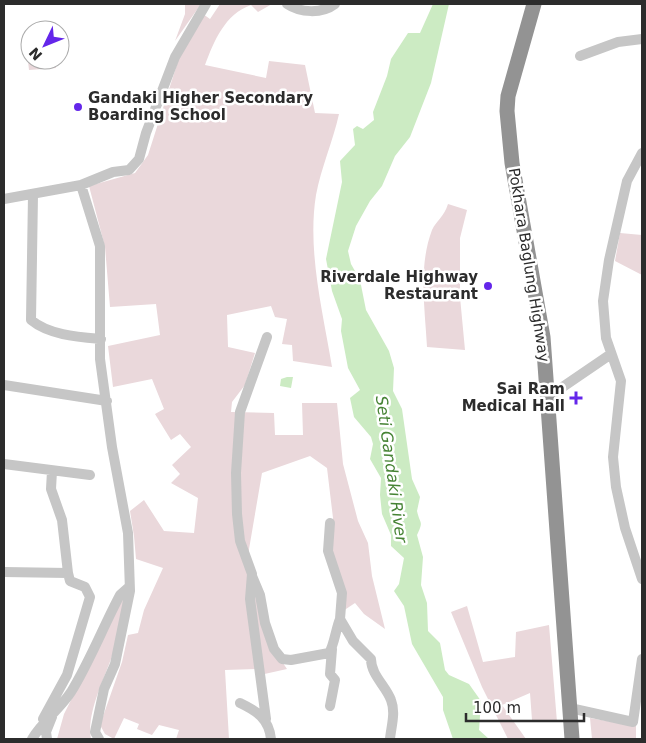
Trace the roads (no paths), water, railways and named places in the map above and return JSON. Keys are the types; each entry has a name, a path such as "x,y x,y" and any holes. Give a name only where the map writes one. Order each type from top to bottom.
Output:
{"highway":[{"name":"Pokhara Baglung Highway","path":"534,4 508,96 507,111 512,163 542,337 548,397 572,739"}],"street":[{"path":"4,199 81,185 113,172 129,170 139,160 146,133 175,57 206,4"},
{"path":"287,4 293,8 308,11 329,8 335,4"},
{"path":"580,56 618,42 642,39"},
{"path":"642,153 628,181 609,260 603,301 606,338 620,381 613,457 616,487 625,528 642,579"},
{"path":"81,185 100,246 100,359 112,447 128,533 129,588 127,610 115,664 104,689 95,732 99,739"},
{"path":"33,195 31,320 38,326 71,336 101,339"},
{"path":"267,337 240,412 238,426 237,514 240,541 260,595 268,632 274,649 282,658 291,660 325,655 332,649"},
{"path":"548,397 611,354"},
{"path":"4,385 107,401"},
{"path":"4,464 90,476"},
{"path":"32,739 67,675 90,597 85,587 70,582 62,520 51,489 52,471"},
{"path":"330,523 328,551 342,593 340,618 334,633 332,649 330,674 335,680 335,686 330,706"},
{"path":"4,572 68,574"},
{"path":"252,574 250,599 266,720 271,739"},
{"path":"47,739 48,722 84,670 120,595 129,588"},
{"path":"340,618 353,640 370,659 371,666 390,699 393,715 390,739"},
{"path":"570,708 633,722 642,659"},
{"path":"240,703 256,710 266,720"},
{"path":"41,724 58,709"}],"water":[{"name":"Seti Gandaki River","path":"433,4 449,4 431,83 410,137 395,156 382,186 370,201 356,226 348,251 351,264 360,280 366,310 389,351 394,368 393,391 402,409 412,479 420,497 417,511 421,525 417,535 423,557 421,585 427,603 428,631 440,643 445,670 449,675 469,684 481,701 479,730 489,739 453,739 443,710 443,697 412,644 404,606 394,591 399,584 404,558 391,546 391,535 382,514 381,478 370,459 373,444 371,437 354,417 350,398 360,390 348,368 341,331 342,319 332,291 326,259 342,182 340,161 355,145 353,129 357,126 363,129 374,120 373,112 387,76 391,59 408,33 420,33"},
{"path":"293,377 291,388 280,386 281,379"}],"place":[{"name":"Gandaki Higher Secondary Boarding School","path":"78,107"},
{"name":"Riverdale Highway Restaurant","path":"488,286"},
{"name":"Sai Ram Medical Hall","path":"576,398"}]}
